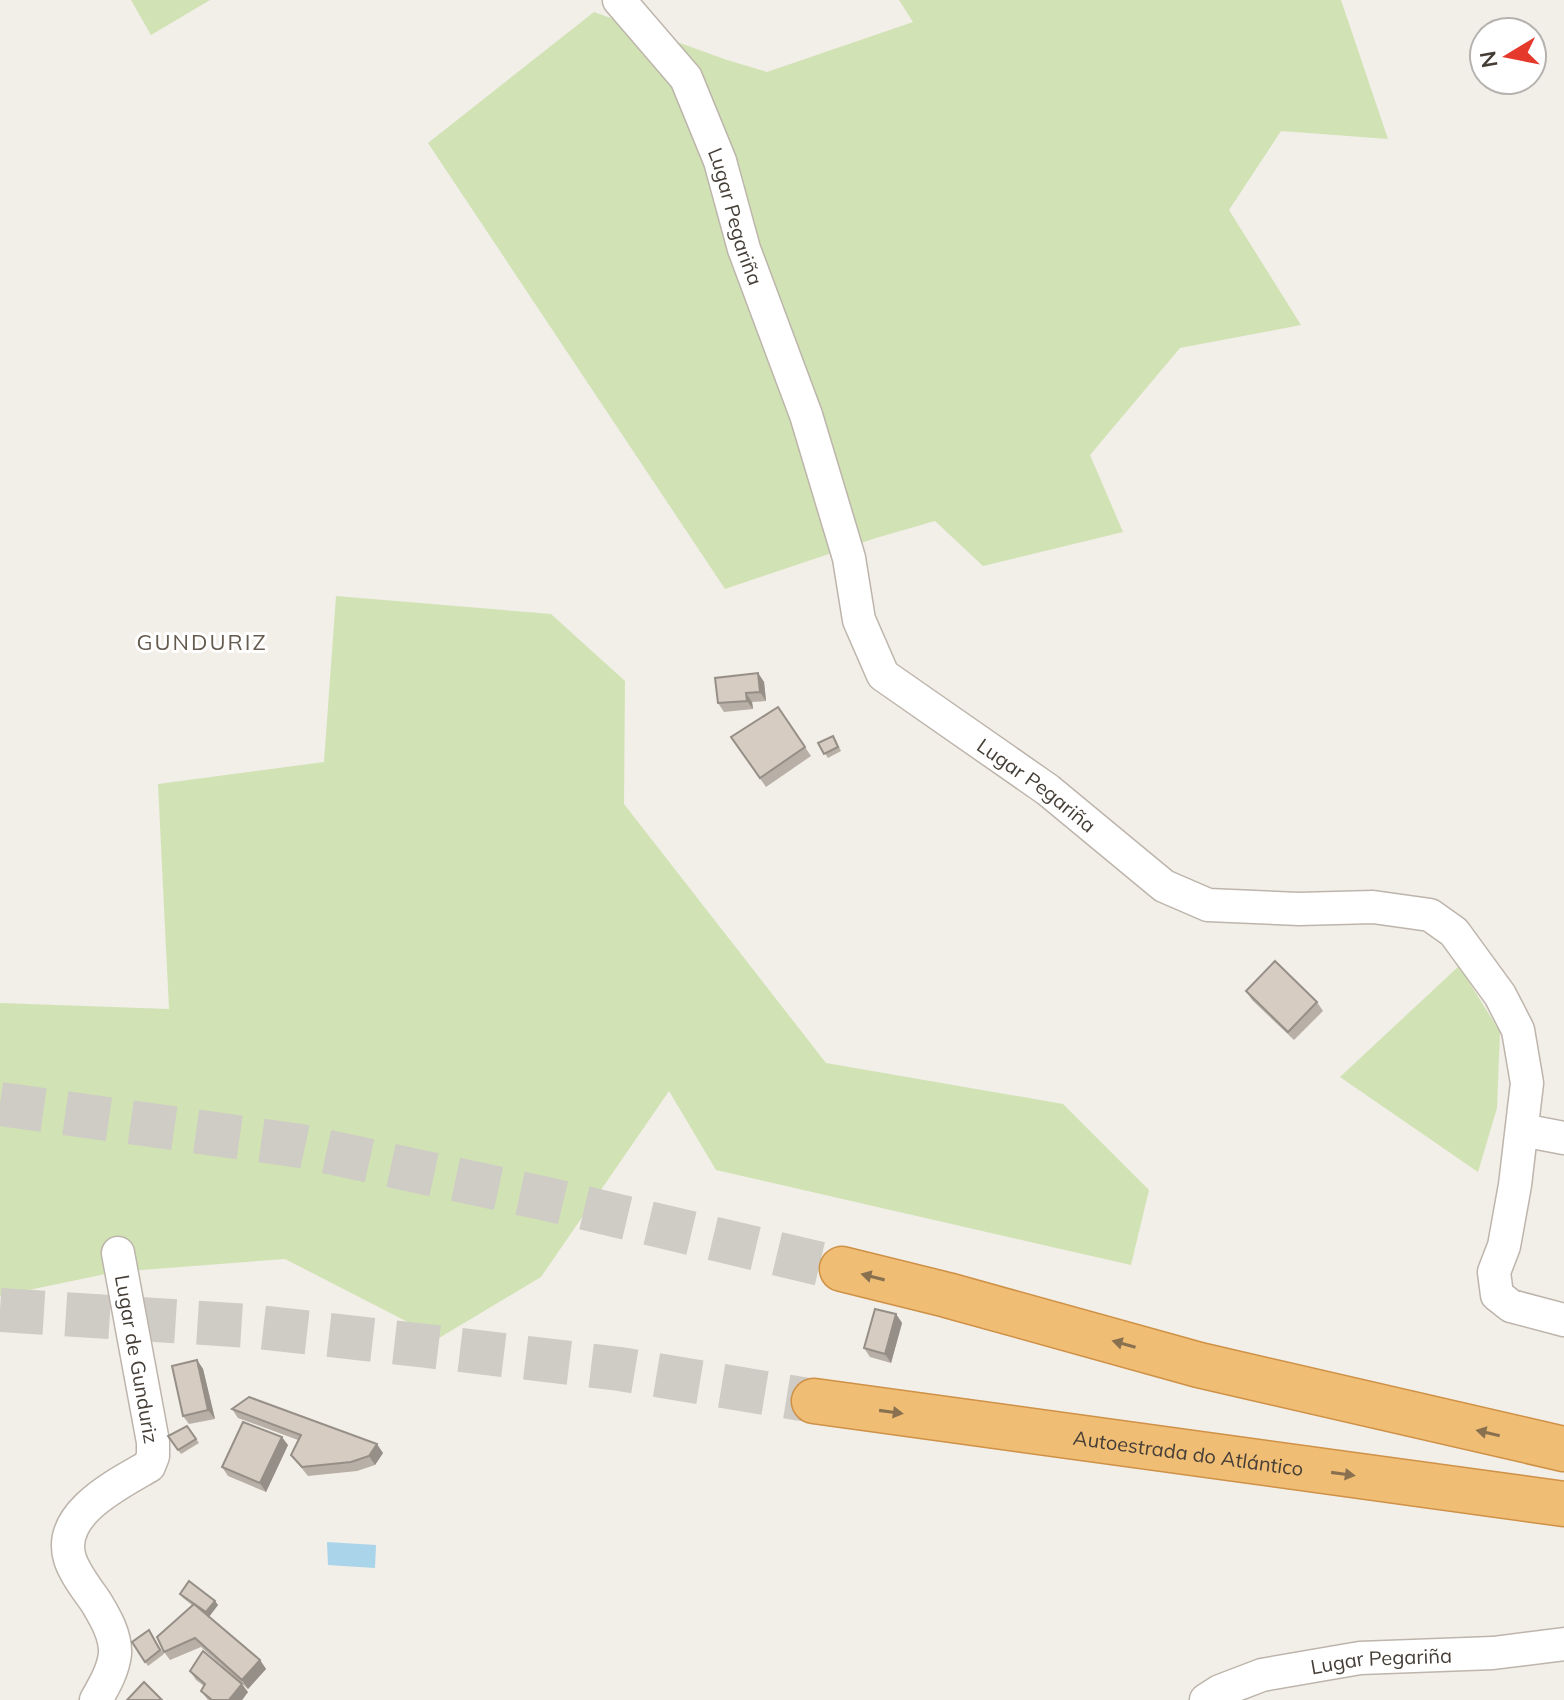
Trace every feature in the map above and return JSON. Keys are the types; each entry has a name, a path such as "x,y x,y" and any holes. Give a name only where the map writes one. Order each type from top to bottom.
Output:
{"highway":[{"path":"842,1269 1199,1365 1564,1449"},
{"name":"Autoestrada do Atlántico","path":"814,1401 1564,1504"}],"street":[{"name":"Lugar Pegariña","path":"619,0 686,78 720,161 744,249 810,429 849,558 859,620 883,675 1048,790 1164,886 1208,905 1299,909 1373,907 1430,915 1454,932 1500,995 1518,1030 1527,1083 1513,1201 1504,1246 1494,1272 1497,1295 1511,1306 1564,1320"},
{"path":"1522,1130 1564,1138"},
{"name":"Lugar de Gunduriz","path":"96,1700 110,1675 115,1654 112,1635 69,1558 70,1541 75,1524 84,1510 149,1466 153,1456 118,1253"},
{"name":"Lugar Pegariña","path":"1206,1700 1220,1691 1262,1675 1360,1658 1493,1653 1564,1644"}],"green space":[{"path":"131,0 210,0 151,35"},
{"path":"899,0 1341,0 1388,139 1281,131 1229,210 1301,325 1180,348 1090,455 1123,532 983,566 935,521 725,589 428,143 594,12 767,72 913,22"},
{"path":"336,596 551,614 625,681 624,804 826,1063 1063,1104 1149,1190 1131,1265 716,1170 669,1091 541,1277 439,1338 285,1259 115,1272 0,1296 0,1003 169,1009 158,784 324,762"},
{"path":"1459,966 1500,1032 1497,1108 1478,1172 1340,1077"}],"water":[{"path":"327,1542 376,1545 375,1568 328,1565"}],"building":[{"path":"758,673 760,692 746,693 747,701 718,703 715,678"},
{"path":"778,707 805,747 760,778 731,737"},
{"path":"833,736 838,747 824,754 818,743"},
{"path":"1275,961 1317,1002 1288,1032 1246,991"},
{"path":"875,1309 896,1314 885,1354 864,1348"},
{"path":"197,1360 208,1410 183,1416 172,1366"},
{"path":"249,1397 377,1444 369,1456 351,1462 302,1467 291,1455 301,1435 232,1409"},
{"path":"243,1422 282,1437 260,1483 222,1467"},
{"path":"187,1426 196,1439 178,1450 168,1436"},
{"path":"189,1581 215,1601 206,1612 180,1594"},
{"path":"194,1604 260,1660 242,1680 195,1638 164,1652 157,1637"},
{"path":"149,1630 160,1650 145,1662 132,1642"},
{"path":"203,1651 242,1684 229,1700 212,1700 201,1691 205,1684 190,1671"},
{"path":"144,1682 162,1700 127,1700"}],"tunnel":[{"path":"0,1104 301,1146 547,1199 842,1269"},
{"path":"0,1310 250,1326 620,1369 814,1401"}],"district":[{"name":"GUNDURIZ","path":"202,642"}]}
